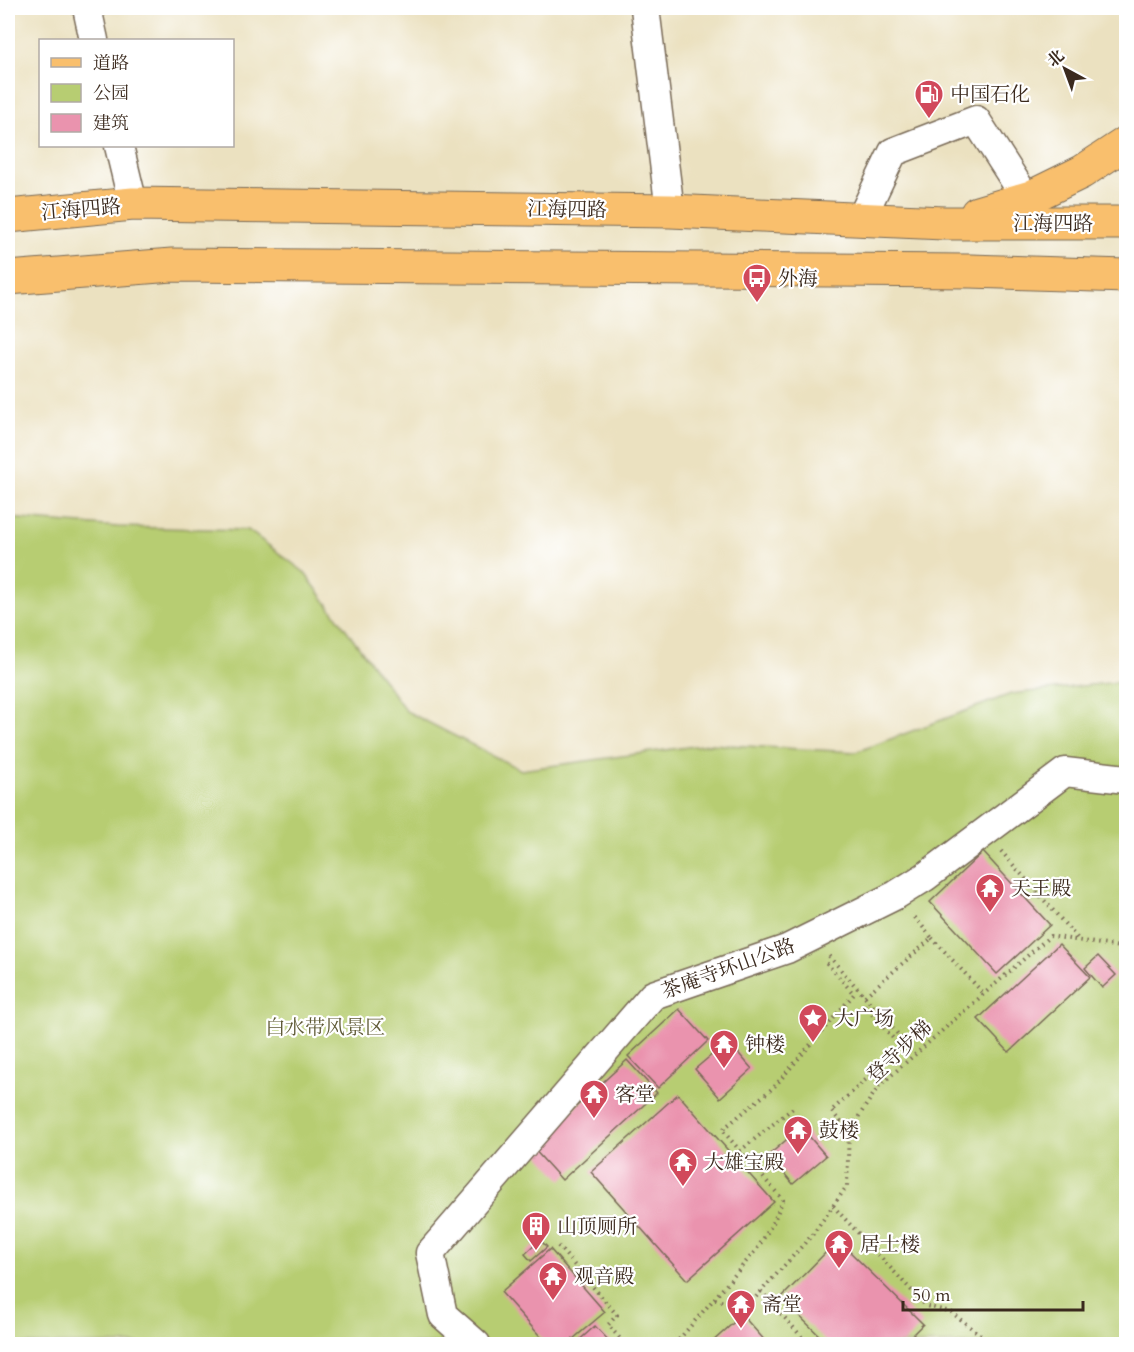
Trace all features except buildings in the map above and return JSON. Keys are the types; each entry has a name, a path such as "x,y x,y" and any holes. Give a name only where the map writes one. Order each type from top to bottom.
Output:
{"main road":[{"path":"944,223 1026,198 1082,172 1126,143"},
{"name":"江海四路","path":"8,216 133,204 670,211 944,223 1126,223"},
{"path":"8,278 172,265 959,271 1126,276"}],"street":[{"path":"87,8 94,39"},
{"path":"645,8 670,211"},
{"path":"861,219 893,152 976,120 1026,198"},
{"path":"119,147 133,204"},
{"name":"茶庵寺环山公路","path":"476,1344 443,1315 430,1253 654,995 787,949 896,895 925,877 1065,772 1126,779"}],"path":[{"path":"984,832 1080,940"},
{"path":"896,895 985,995"},
{"name":"登寺步梯","path":"849,1131 879,1086 1050,936 1126,948"},
{"path":"865,996 932,938"},
{"path":"826,952 903,1040 898,1044"},
{"path":"675,1344 757,1249 773,1223 783,1200 722,1130 774,1087 854,994 821,957"},
{"path":"715,1299 745,1309 813,1234 847,1186 849,1131 831,1111 901,1048 864,1005"},
{"path":"740,1151 793,1108"},
{"path":"833,1206 926,1306 951,1312 992,1344"},
{"path":"558,1246 617,1315 608,1325 625,1344"},
{"path":"761,1291 808,1344"}],"green space":[{"name":"白水带风景区","path":"8,518 118,527 248,530 304,572 406,711 521,770 709,744 856,752 1011,694 1126,681 1126,1344 8,1344"}],"place":[{"name":"中国石化","path":"929,120"},
{"name":"外海","path":"757,304"},
{"name":"天王殿","path":"990,914"},
{"name":"大广场","path":"813,1044"},
{"name":"钟楼","path":"724,1070"},
{"name":"客堂","path":"594,1120"},
{"name":"鼓楼","path":"798,1156"},
{"name":"大雄宝殿","path":"683,1188"},
{"name":"山顶厕所","path":"536,1252"},
{"name":"居士楼","path":"839,1270"},
{"name":"观音殿","path":"553,1302"},
{"name":"斋堂","path":"741,1330"}]}
